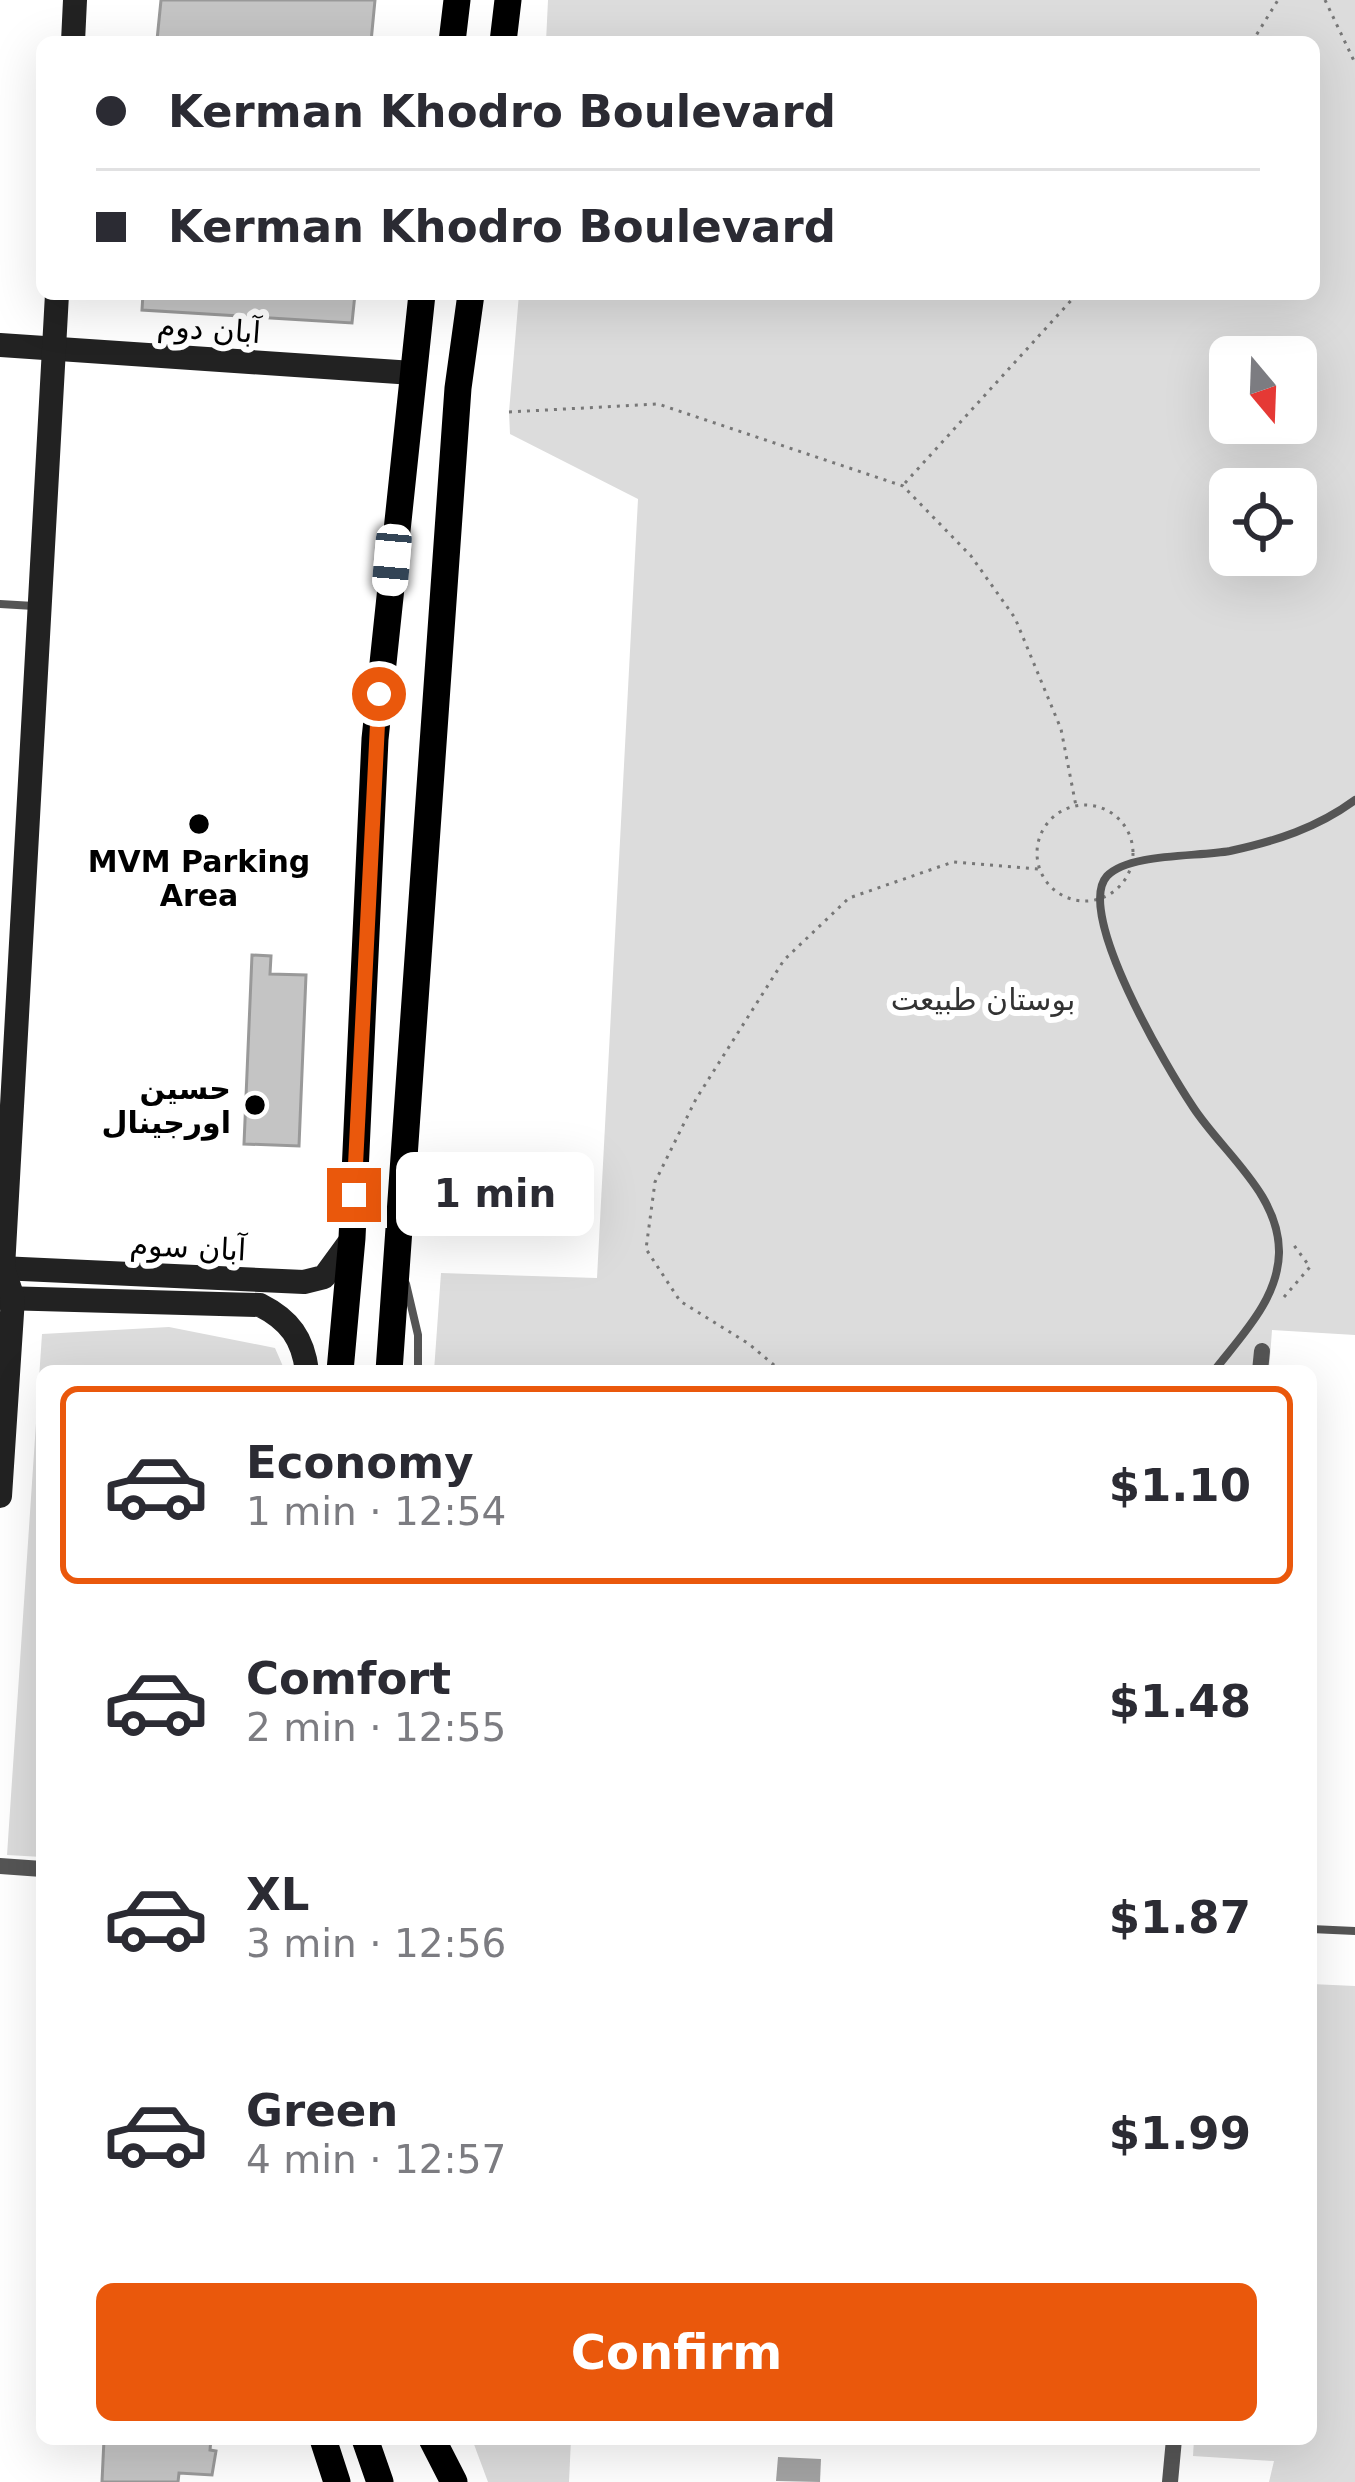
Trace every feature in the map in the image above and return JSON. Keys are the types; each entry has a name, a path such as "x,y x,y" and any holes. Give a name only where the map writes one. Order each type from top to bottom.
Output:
{"main road":[{"path":"453,36 457,0"},
{"path":"504,36 508,0"},
{"path":"341,1365 352,1238 375,739 421,300"},
{"path":"389,1365 458,388 470,300"},
{"path":"325,2445 337,2482"},
{"path":"367,2445 380,2482"},
{"path":"435,2445 454,2482"}],"street":[{"path":"73,36 75,0"},
{"path":"0,1496 7,1298 1,1270 58,300"},
{"name":"آبان دوم","path":"0,345 413,373"},
{"name":"آبان سوم","path":"1,1270 304,1282 324,1277 352,1238"},
{"name":"آبان سوم","path":"7,1298 260,1306 286,1321 296,1333 306,1365"},
{"path":"1261,1365 1262,1351"},
{"path":"0,1866 36,1869"},
{"path":"1170,2482 1173,2445"}],"lane":[{"path":"0,604 42,606"},
{"path":"1218,1365 1266,1300 1277,1272 1277,1233 1262,1195 1195,1111 1136,1007 1100,916 1098,891 1122,864 1230,850 1285,836 1327,820 1355,800"},
{"path":"397,1243 418,1336 418,1365"},
{"path":"1317,1929 1355,1931"}],"path":[{"path":"1256,36 1278,0"},
{"path":"1324,0 1355,63"},
{"path":"903,486 1073,300"},
{"path":"508,412 658,404 903,486 971,556 1015,618 1061,729 1076,806"},
{"path":"1076,806 1106,809 1118,818 1132,845 1128,875 1106,896 1074,900 1059,894 1039,869 1039,836 1060,811 1076,806"},
{"path":"774,1365 680,1301 646,1249 656,1182 696,1099 784,960 848,898 953,862 1039,869"}],"green space":[{"name":"بوستان طبیعت","path":"548,0 1355,0 1355,1335 1272,1330 1269,1365 434,1365 441,1273 597,1278 638,499 510,434 518,300 1320,300 1320,36 546,36"},
{"path":"169,1327 275,1348 282,1365 40,1365 42,1334"},
{"path":"36,1423 36,1857 7,1855"},
{"path":"1317,1984 1355,1986 1355,2482 1269,2482 1274,2461 1193,2456 1194,2445 1317,2445"},
{"path":"474,2445 571,2445 569,2482 488,2482"}],"shaded area":[{"path":"778,2457 821,2459 820,2482 776,2481"}],"building":[{"path":"161,0 375,0 372,36 157,36"},
{"path":"143,300 354,300 352,323 142,310"},
{"path":"252,955 271,956 270,974 306,975 299,1146 244,1144"},
{"path":"104,2445 210,2445 210,2450 216,2451 212,2475 179,2473 178,2482 102,2482"}],"place":[{"name":"MVM Parking Area","path":"199,824"},
{"name":"حسین اورجینال","path":"255,1105"}],"route":[{"path":"354,1195 379,694"}]}
